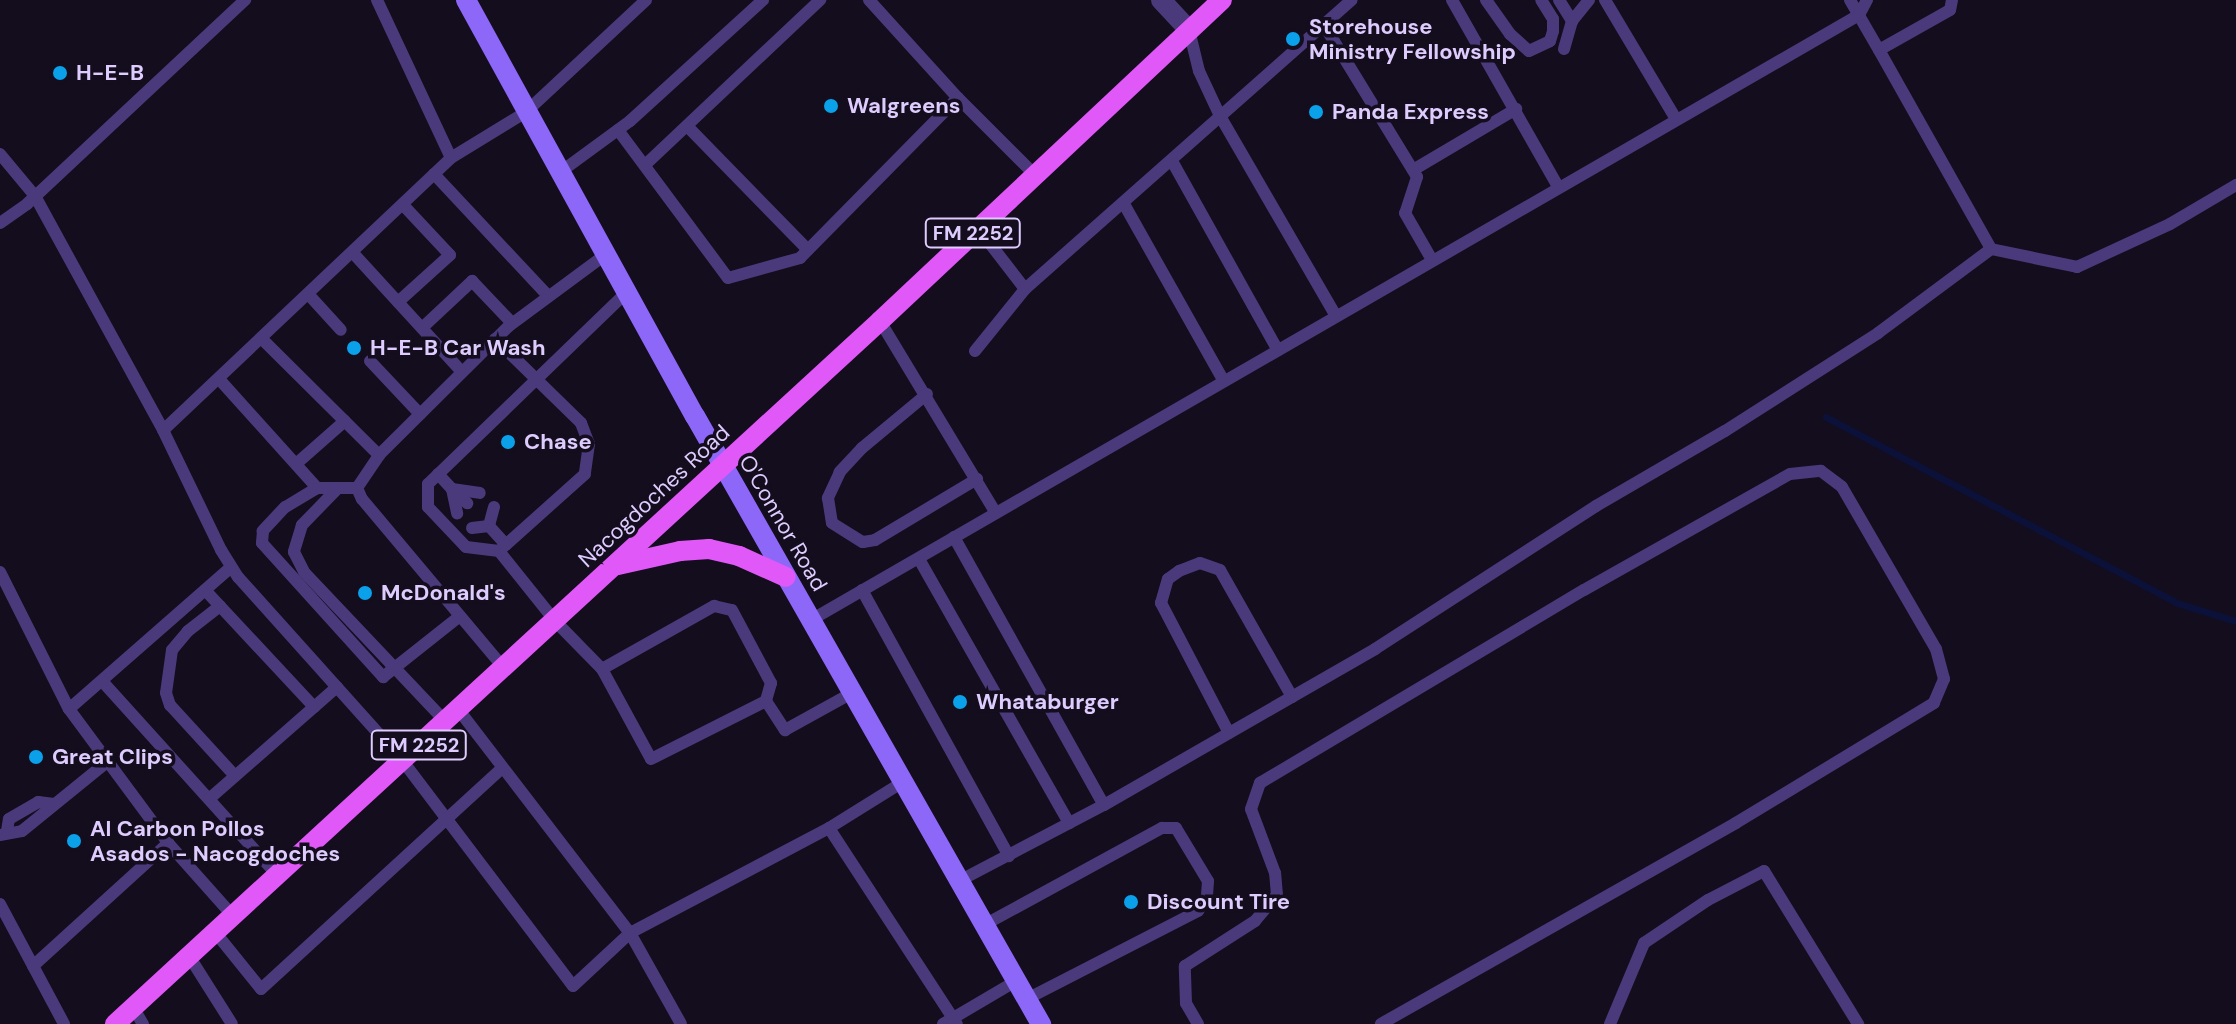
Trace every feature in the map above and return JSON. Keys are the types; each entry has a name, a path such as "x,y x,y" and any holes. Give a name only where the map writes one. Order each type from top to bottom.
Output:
{"main road":[{"name":"O'Connor Road","path":"466,0 626,293 1041,1024"},
{"name":"Nacogdoches Road","path":"115,1024 138,1016 189,956 880,321 1222,0"},
{"path":"614,566 680,551 709,549 739,556 786,577"}],"street":[{"path":"1161,0 1189,30"}],"lane":[{"path":"0,223 35,196 245,0"},
{"path":"377,0 451,158"},
{"path":"163,430 451,158 526,112 646,0"},
{"path":"559,173 618,130 763,0"},
{"path":"645,165 820,0"},
{"path":"869,0 958,98 1035,175"},
{"path":"975,351 1025,289 1352,0"},
{"path":"1452,0 1559,188"},
{"path":"1486,0 1510,34 1529,51 1550,41 1553,31 1553,19 1541,0"},
{"path":"1559,0 1572,21"},
{"path":"1564,49 1572,21 1589,0"},
{"path":"1605,0 1676,119"},
{"path":"1850,0 1991,249"},
{"path":"811,620 1335,314 1859,15 1867,0"},
{"path":"1879,50 1950,10 1952,0"},
{"path":"1324,25 1417,177 1405,213 1432,260"},
{"path":"1189,30 1199,71 1220,116 1335,314"},
{"path":"618,130 728,278 800,258 958,98"},
{"path":"1413,170 1516,109"},
{"path":"687,126 808,250"},
{"path":"0,154 35,196 163,430 231,567 402,760 573,986 630,933 829,828 903,782"},
{"path":"1172,161 1277,349"},
{"path":"434,174 502,252 548,296"},
{"path":"959,881 1104,805 1375,649 1596,506 1725,431 1865,342 1991,249 2077,267 2170,224 2236,185"},
{"path":"1124,204 1223,380"},
{"path":"398,302 454,251 424,220 403,205"},
{"path":"978,228 1025,289"},
{"path":"353,253 462,372"},
{"path":"357,488 379,455 512,323 605,255"},
{"path":"422,328 476,277 512,323"},
{"path":"495,339 536,379 581,423 589,444 585,474 503,548 466,547 428,507 428,484 536,379 626,293"},
{"path":"309,295 341,330"},
{"path":"880,321 927,394 996,513"},
{"path":"262,339 379,455"},
{"path":"370,361 420,414"},
{"path":"219,379 317,488"},
{"path":"927,394 862,448 840,472 828,498 832,523 863,542 875,540 977,479"},
{"path":"296,464 345,421"},
{"path":"1198,1024 1186,1003 1185,966 1255,921 1277,895 1275,873 1251,809 1260,783 1584,590 1790,474 1821,471 1842,487 1936,649 1944,679 1934,703 1736,823 1381,1024"},
{"path":"438,474 467,503"},
{"path":"357,488 317,488 285,507 263,531 262,543 383,677 460,616"},
{"path":"338,488 302,525 294,552 304,572 395,670 452,715 502,768 630,933 681,1024"},
{"path":"357,488 362,499 503,667"},
{"path":"452,489 480,493"},
{"path":"452,489 457,513"},
{"path":"494,507 481,524 503,548 555,621 602,669 651,759 766,701 771,683 732,610 714,606 602,669"},
{"path":"954,537 1104,805"},
{"path":"919,559 1069,823"},
{"path":"1229,733 1161,603 1168,579 1179,571 1200,563 1220,570 1292,697"},
{"path":"69,709 231,567"},
{"path":"0,572 69,709 168,843 233,916"},
{"path":"205,590 314,707"},
{"path":"862,590 1009,856"},
{"path":"220,606 188,631 172,650 166,693 170,705 235,776"},
{"path":"102,681 277,875"},
{"path":"209,799 337,687"},
{"path":"766,701 785,730 852,693"},
{"path":"4,833 22,831 108,761"},
{"path":"215,932 261,989 502,768"},
{"path":"829,828 951,1022 1016,981"},
{"path":"984,925 1162,828 1176,828 1208,881 1207,896 1198,911 1027,999"},
{"path":"33,966 168,843"},
{"path":"1610,1024 1644,943 1708,900 1764,871 1858,1024"},
{"path":"0,904 64,1024"},
{"path":"189,956 232,1024"}],"waterway":[{"path":"1826,417 2177,603 2236,621"}],"place":[{"name":"Storehouse Ministry Fellowship","path":"1293,39"},
{"name":"H-E-B","path":"60,73"},
{"name":"Walgreens","path":"831,106"},
{"name":"Panda Express","path":"1316,112"},
{"name":"H-E-B Car Wash","path":"354,348"},
{"name":"Chase","path":"508,442"},
{"name":"McDonald's","path":"365,593"},
{"name":"Whataburger","path":"960,702"},
{"name":"Great Clips","path":"36,757"},
{"name":"Al Carbon Pollos Asados - Nacogdoches","path":"74,841"},
{"name":"Discount Tire","path":"1131,902"}]}
